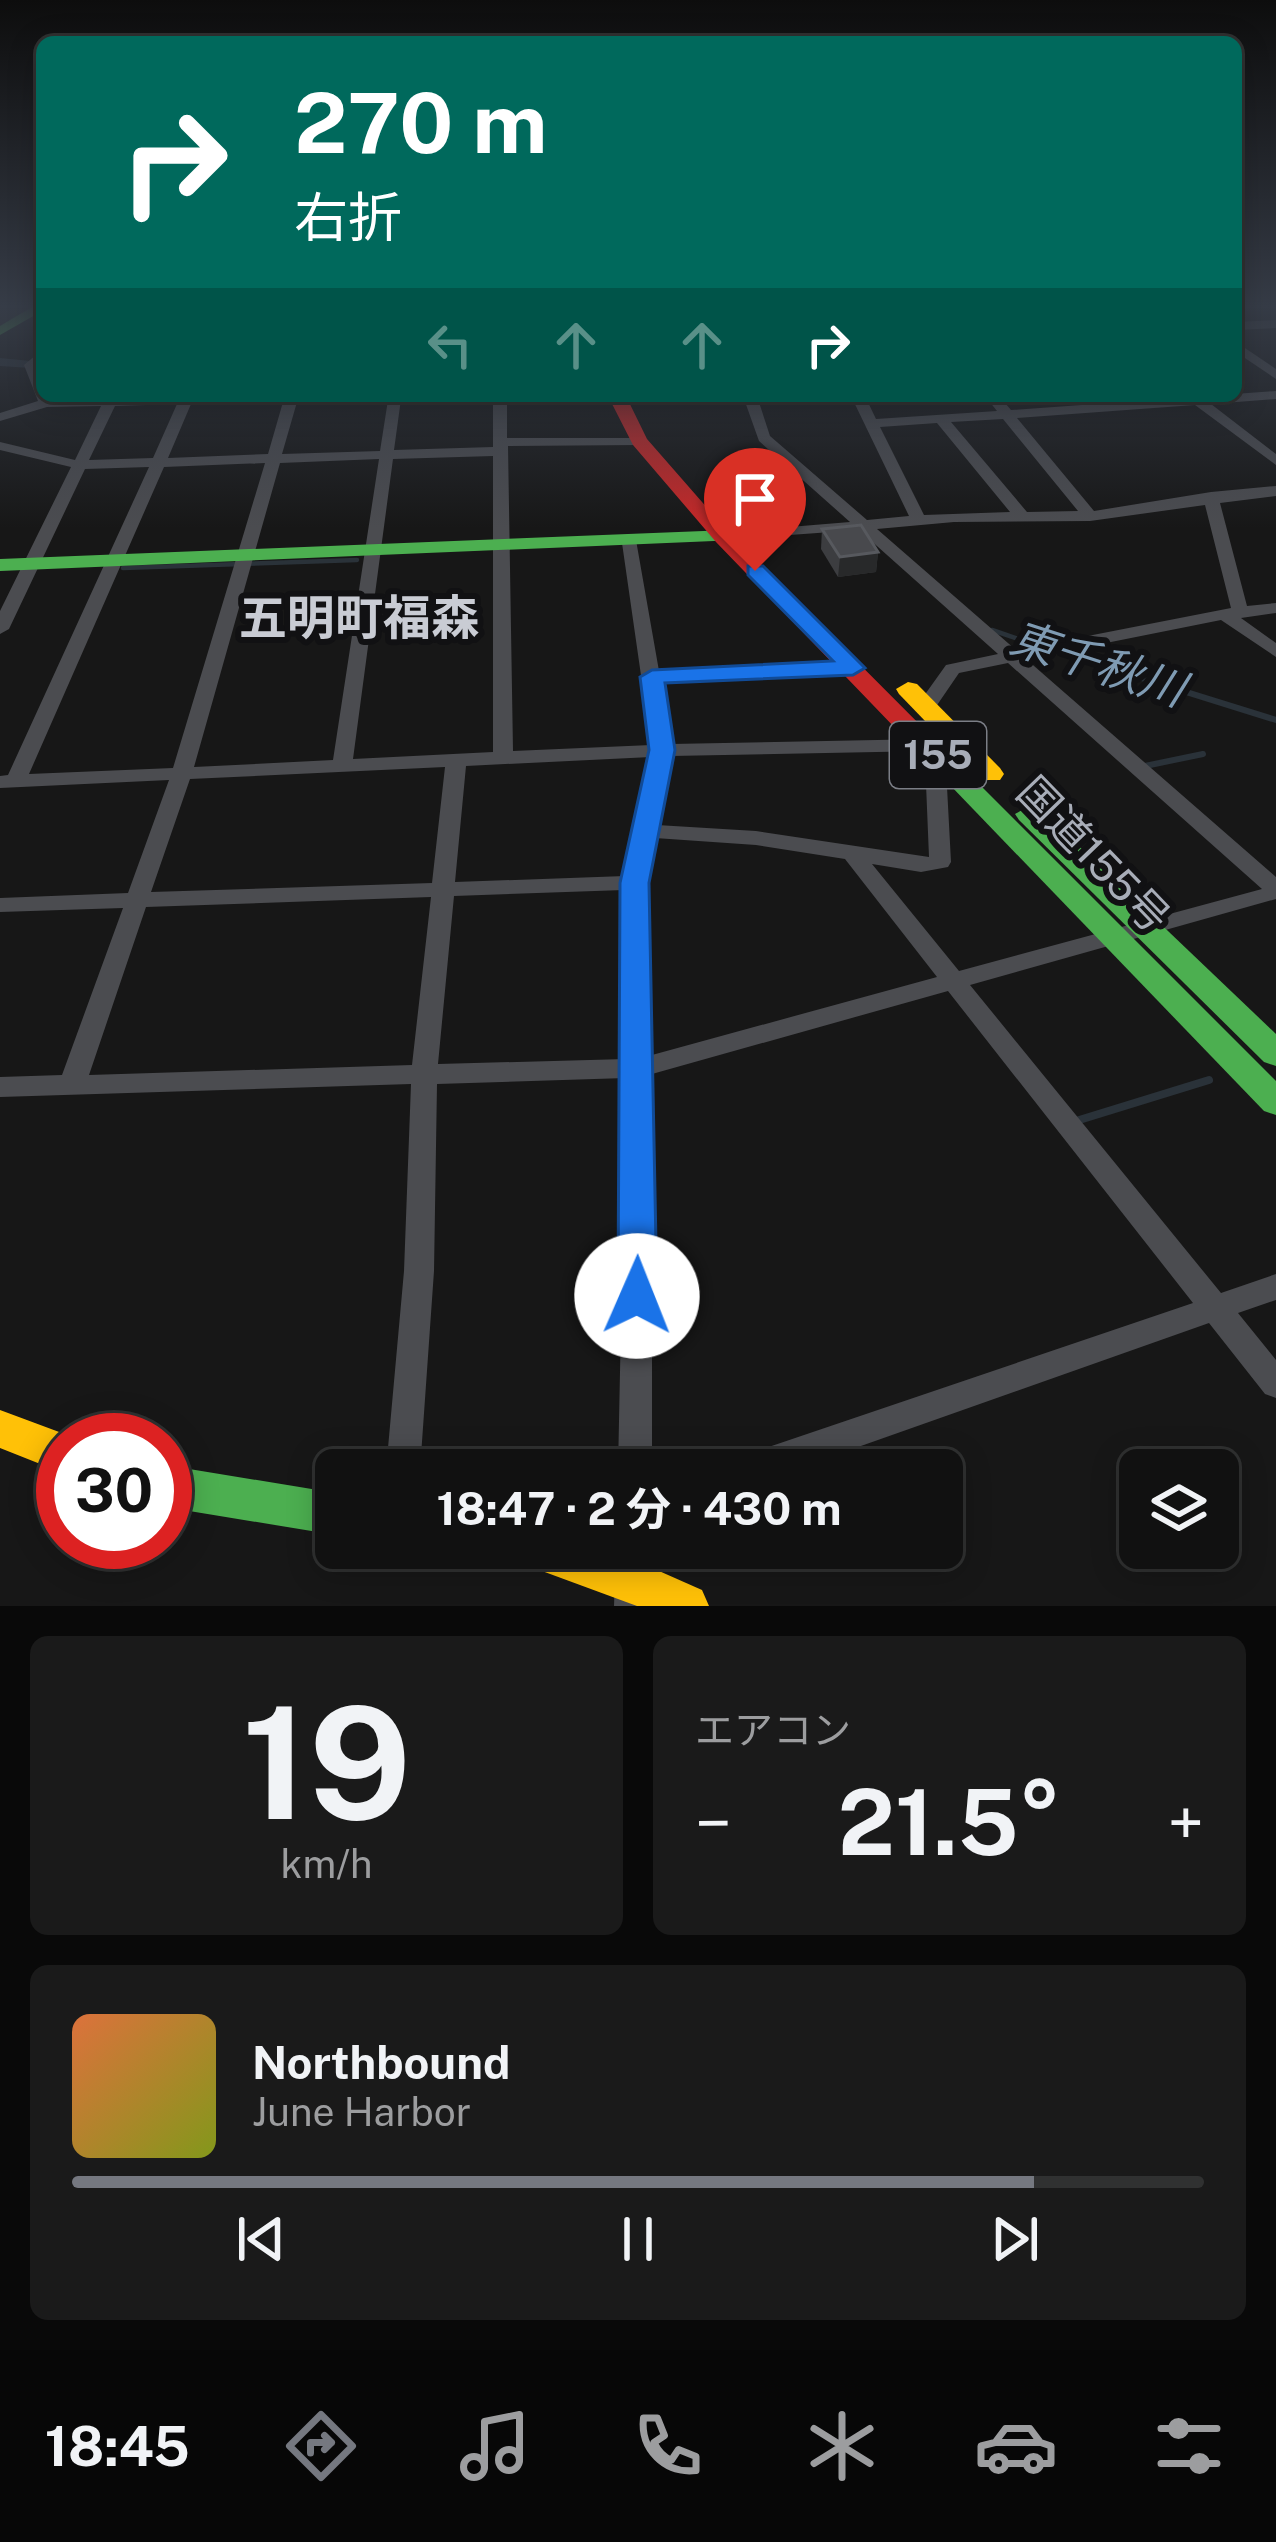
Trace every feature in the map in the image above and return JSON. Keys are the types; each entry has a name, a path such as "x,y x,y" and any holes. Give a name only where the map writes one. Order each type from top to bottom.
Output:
{"main road":[{"name":"国道155号","path":"620,402 639,441 723,538 1276,1102"},
{"name":"国道155号","path":"643,402 689,472 1276,1054"},
{"path":"0,565 500,549 754,535"},
{"path":"0,1429 36,1443"},
{"path":"192,1490 315,1511"},
{"path":"632,1578 686,1606"}],"street":[{"path":"1242,396 1276,395"},
{"path":"0,417 36,401"},
{"path":"0,628 110,402"},
{"path":"185,402 8,782 662,750 928,745"},
{"path":"73,1085 181,775 291,402"},
{"path":"342,768 395,402"},
{"path":"500,402 502,760"},
{"path":"752,402 764,438 1276,891"},
{"path":"861,402 919,520"},
{"path":"997,402 1090,516"},
{"path":"871,424 1148,402"},
{"path":"1200,402 1276,461"},
{"path":"940,419 1022,516"},
{"path":"0,446 79,465 639,441"},
{"path":"0,464 21,451"},
{"path":"754,535 919,520 1090,516 1276,491"},
{"path":"1210,497 1232,612 1276,652"},
{"path":"630,543 662,750 634,883 639,1068 635,1449"},
{"path":"926,707 953,669 1232,612 1276,608"},
{"path":"652,677 853,668"},
{"path":"405,1449 419,1271 424,1075 456,762"},
{"path":"646,831 849,850 921,865 940,862 935,784 960,777"},
{"path":"849,850 1276,1384"},
{"path":"0,905 634,883"},
{"path":"0,1087 639,1068 1276,891"},
{"path":"809,1449 1276,1287"}],"building":[{"path":"861,525 878,552 840,557 822,529"}],"waterway":[{"path":"123,568 357,560"},
{"name":"東千秋川","path":"992,630 1042,647"},
{"name":"東千秋川","path":"1054,651 1074,657"},
{"name":"東千秋川","path":"1074,657 1084,660"},
{"name":"東千秋川","path":"1074,657 1276,720"},
{"path":"1145,766 1203,754"},
{"path":"1076,1121 1209,1080"}],"traffic: fast":[{"path":"0,565 754,535"},
{"path":"958,778 1276,1102"},
{"path":"1029,814 1276,1054"},
{"path":"192,1490 315,1511"}],"traffic: slow":[{"path":"908,689 991,774"},
{"path":"0,1429 36,1443"},
{"path":"602,1569 686,1606"}],"traffic: jam":[{"path":"620,402 639,441 723,538 958,778"}],"district":[{"name":"五明町福森","path":"359,617"}],"route":[{"path":"637,1296 639,1038 634,883 662,750 652,677 853,668 755,571"}]}
